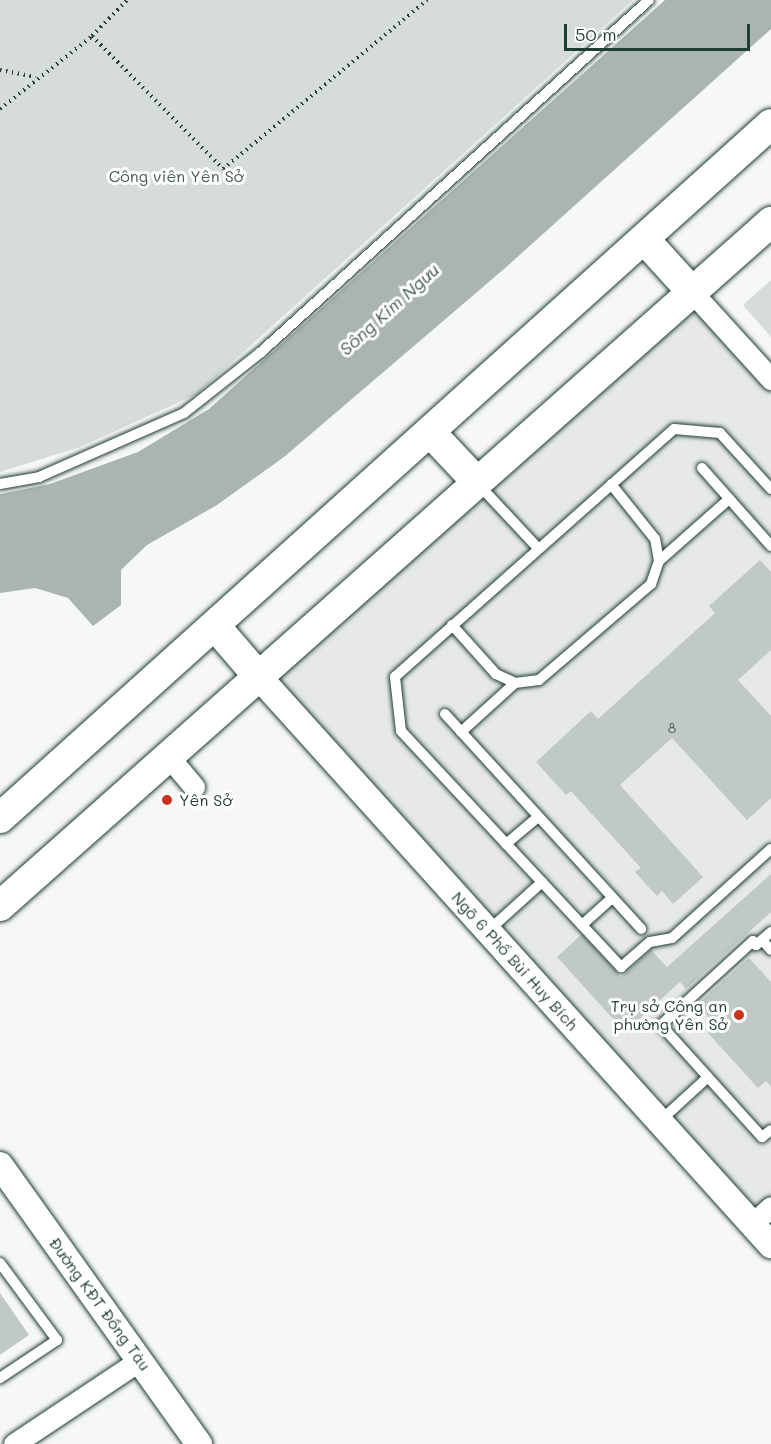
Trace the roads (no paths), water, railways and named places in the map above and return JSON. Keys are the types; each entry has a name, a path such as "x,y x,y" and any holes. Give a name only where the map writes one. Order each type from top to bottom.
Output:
{"main road":[{"path":"0,818 771,124"},
{"path":"0,906 771,222"},
{"path":"644,239 692,292"},
{"path":"430,432 477,482"},
{"path":"214,626 259,677"}],"street":[{"path":"692,292 771,379"},
{"name":"Ngõ 6 Phố Bùi Huy Bích","path":"259,677 771,1245"},
{"path":"169,757 194,787"},
{"name":"Đường KĐT Đồng Tàu","path":"0,1165 200,1444"},
{"path":"752,1224 771,1207"},
{"path":"14,1444 140,1360"}],"lane":[{"path":"0,484 39,477 184,413 260,353 649,0"},
{"path":"771,489 720,434 674,429 610,483 396,677 401,730 621,967 651,942 672,938 771,849"},
{"path":"702,468 771,546"},
{"path":"477,482 538,548"},
{"path":"610,483 655,539 659,561"},
{"path":"452,625 496,674 515,682 539,680 651,584 659,561 729,499"},
{"path":"461,732 515,682"},
{"path":"445,714 641,929"},
{"path":"506,844 538,817"},
{"path":"488,931 542,882"},
{"path":"582,925 612,898"},
{"path":"771,932 756,945 753,941 661,1025 762,1137 771,1130"},
{"path":"762,940 771,950"},
{"path":"659,1121 708,1077"},
{"path":"0,1263 57,1340 0,1378"}],"water":[{"name":"Sông Kim Ngưu","path":"665,0 771,0 771,29 504,269 284,457 217,505 147,545 121,570 121,605 93,626 68,598 35,588 0,593 0,494 50,484 138,452 209,409"}],"place":[{"name":"Yên Sở","path":"167,800"},
{"name":"Trụ sở Công an phường Yên Sở","path":"739,1015"}],"park label":[{"name":"Công viên Yên Sở","path":"176,176"}]}
